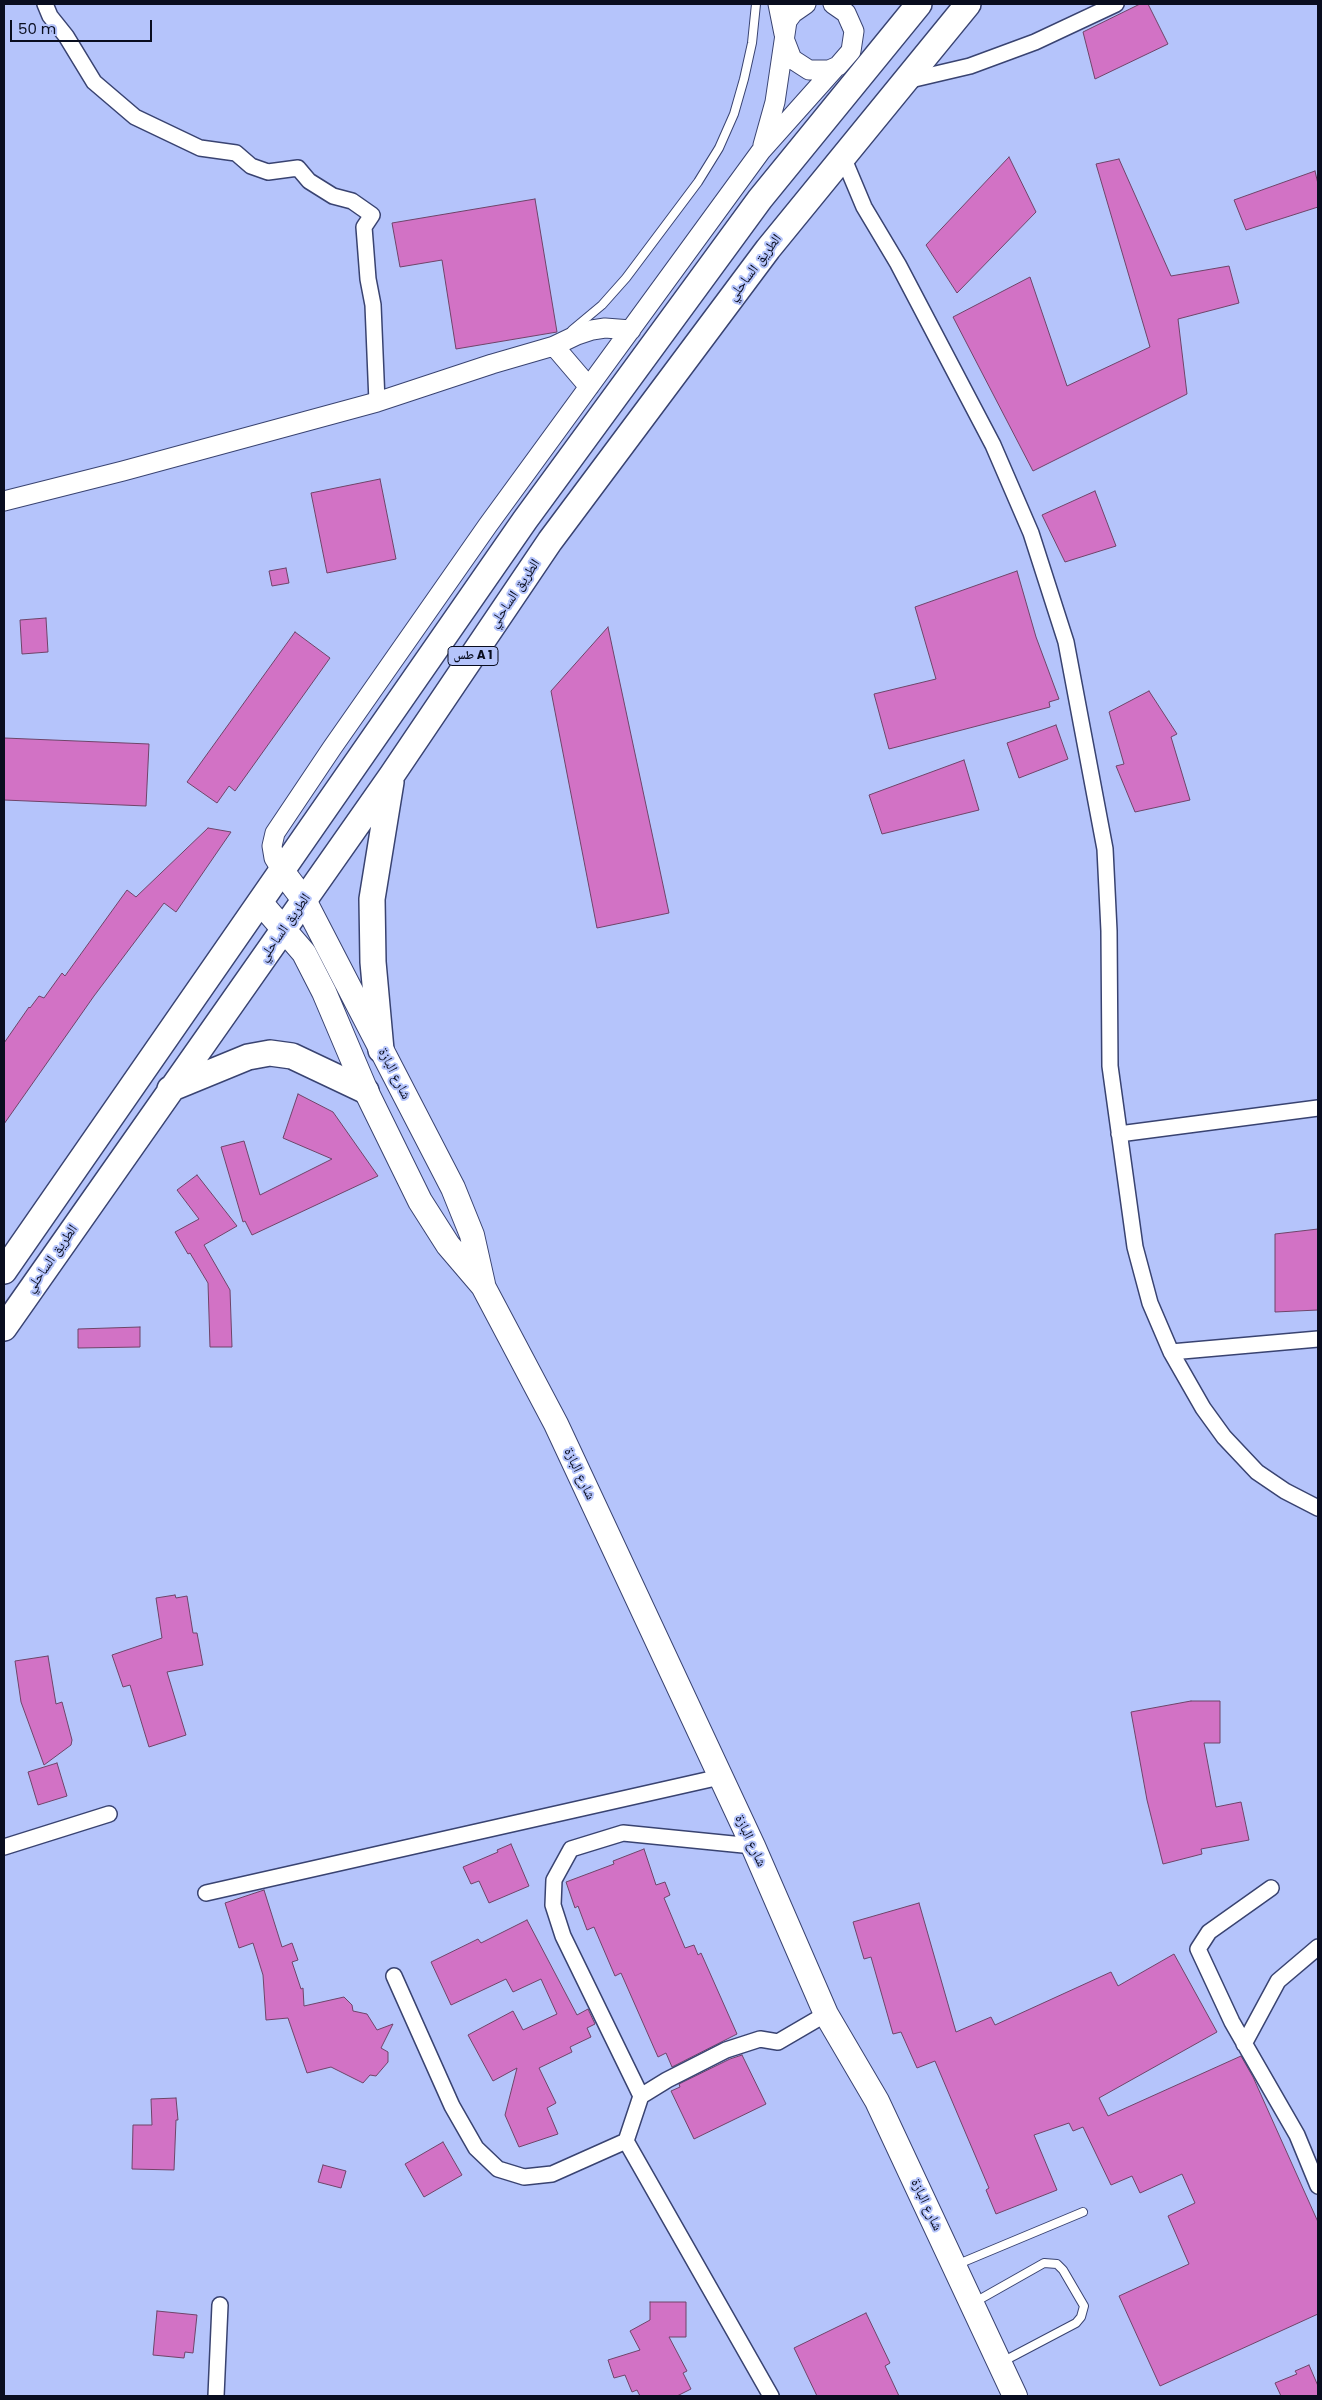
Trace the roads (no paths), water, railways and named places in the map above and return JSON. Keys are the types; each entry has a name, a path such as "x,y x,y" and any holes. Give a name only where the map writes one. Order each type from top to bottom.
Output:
{"highway":[{"name":"طس A 1","path":"4,1271 520,528 698,281 760,199 919,4"},
{"name":"الطريق الساحلي","path":"4,1328 170,1088 392,775 550,541 768,249 968,4"},
{"path":"381,1050 373,962 372,899 392,775"},
{"path":"170,1088 248,1056 270,1053 292,1056 366,1091"}],"main road":[{"name":"شارع البازة","path":"282,871 304,900 453,1188 472,1235 483,1286"},
{"name":"شارع البازة","path":"260,902 285,928 304,953 324,992 366,1091 420,1201 448,1245 483,1286 556,1424 753,1846 826,2014 877,2101 1015,2396"}],"street":[{"path":"45,4 50,16 66,36 94,82 135,117 200,148 236,153 251,166 268,172 298,168 309,181 333,196 352,201 372,216 364,227 368,279 373,305 377,402"},
{"path":"778,4 787,50 800,66 819,71 836,67"},
{"path":"761,151 775,102 788,21 793,13 806,4"},
{"path":"282,871 274,858 272,846 276,833 428,611 761,151 836,67 846,59 851,51 854,31 846,13 833,4"},
{"path":"905,81 970,66 1036,42 1116,4"},
{"path":"843,157 864,207 898,264 993,445 1031,533 1066,642 1105,849 1109,931 1110,1066 1135,1247 1150,1303 1171,1352 1203,1408 1224,1437 1257,1472 1285,1492 1318,1508"},
{"path":"4,501 123,471 377,402 492,364 554,346 592,330 605,328 631,330"},
{"path":"554,346 589,387"},
{"path":"1119,1134 1318,1108"},
{"path":"1171,1352 1318,1339"},
{"path":"206,1893 720,1777"},
{"path":"4,1847 109,1814"},
{"path":"641,2096 563,1936 553,1905 554,1880 571,1849 623,1833 753,1846"},
{"path":"1271,1888 1209,1932 1198,1949 1244,2044 1280,2101 1297,2135 1318,2186"},
{"path":"1244,2044 1278,1981 1318,1946"},
{"path":"394,1976 452,2106 476,2148 498,2169 524,2177 552,2174 626,2141 641,2096 726,2050 760,2039 778,2042 826,2014"},
{"path":"626,2141 771,2396"},
{"path":"216,2396 220,2305"}],"lane":[{"path":"554,346 602,305 626,278 698,182 719,148 734,114 744,79 752,43 756,4"},
{"path":"954,2266 1084,2212"},
{"path":"971,2305 1044,2263 1057,2264 1063,2270 1084,2306 1081,2316 1076,2323 999,2364"}]}
